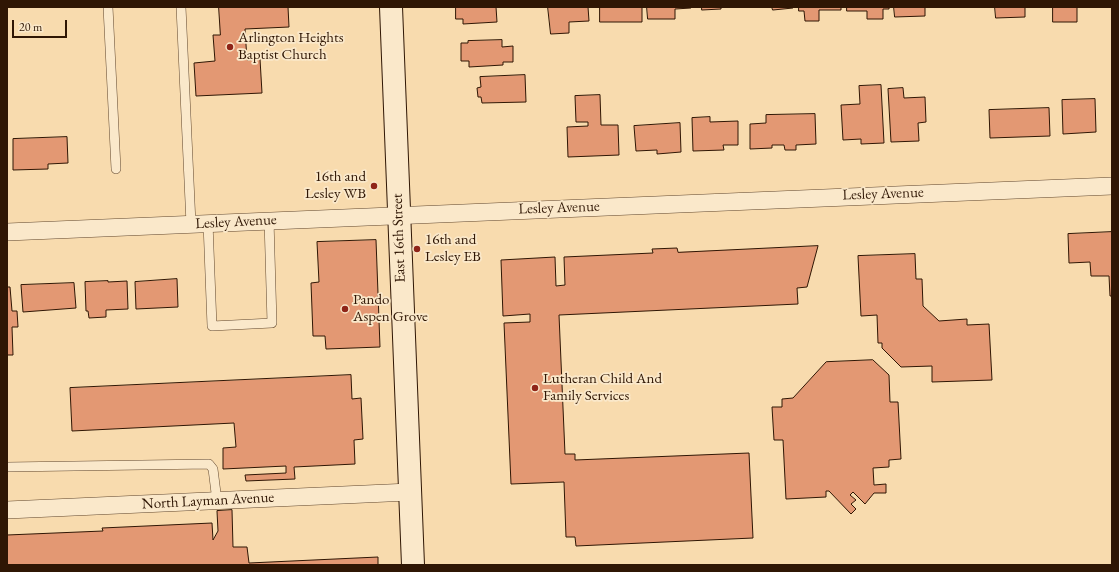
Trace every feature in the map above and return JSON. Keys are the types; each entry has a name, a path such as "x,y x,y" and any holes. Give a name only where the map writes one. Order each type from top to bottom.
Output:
{"main road":[{"name":"East 16th Street","path":"391,7 413,565"}],"street":[{"name":"Lesley Avenue","path":"7,232 398,214 1112,186"},
{"name":"North Layman Avenue","path":"7,510 410,492"}],"lane":[{"path":"108,7 116,169"},
{"path":"181,7 200,223 212,326 272,323 269,220"},
{"path":"7,467 209,464 214,469 217,501"}],"building":[{"name":"Arlington Heights Baptist Church","path":"219,7 288,7 289,27 245,29 247,60 260,59 262,93 196,96 194,63 215,61 213,35 220,35"},
{"path":"456,7 496,7 497,22 463,24 463,19 456,19"},
{"path":"548,7 588,7 589,21 569,22 569,33 551,34"},
{"path":"600,7 642,7 642,22 600,22"},
{"path":"647,7 691,8 675,9 675,19 648,19"},
{"path":"702,7 721,7 721,9 702,10"},
{"path":"772,7 792,7 793,8 773,10"},
{"path":"799,7 841,7 841,10 819,10 819,21 805,21 804,11 799,11"},
{"path":"847,7 889,7 889,9 883,9 883,19 867,19 867,11 847,11"},
{"path":"894,7 925,7 925,16 895,17"},
{"path":"995,7 1025,7 1025,17 996,18"},
{"path":"1053,7 1077,7 1077,22 1053,22"},
{"path":"502,40 502,47 513,46 513,62 503,62 503,65 469,67 469,61 461,61 461,43 468,43 468,41"},
{"path":"525,75 526,102 482,103 481,97 478,97 477,88 481,87 480,77"},
{"path":"881,85 884,143 861,144 861,139 843,140 841,105 860,104 859,86"},
{"path":"903,88 904,98 925,97 926,122 918,123 919,141 891,142 888,89"},
{"path":"600,95 601,125 618,125 619,155 568,157 567,127 588,126 588,122 576,122 575,96"},
{"path":"1095,99 1096,132 1063,134 1062,100"},
{"path":"1049,108 1050,136 990,138 989,110"},
{"path":"815,114 816,144 796,145 796,150 785,150 784,145 772,145 772,148 750,149 750,124 766,123 766,115"},
{"path":"710,117 710,122 738,121 738,145 723,145 724,150 693,151 692,118"},
{"path":"680,123 681,152 657,154 657,150 636,151 634,126"},
{"path":"67,137 68,163 48,164 48,169 13,170 13,139"},
{"path":"1112,232 1112,296 1110,296 1109,276 1091,276 1090,262 1069,263 1068,234"},
{"name":"Pando Aspen Grove","path":"376,240 380,347 326,349 325,336 313,336 311,283 319,282 317,242"},
{"name":"Lutheran Child And Family Services","path":"818,246 807,287 797,288 798,304 559,315 565,454 575,454 575,460 749,453 753,538 576,546 575,537 566,537 564,482 511,484 504,323 530,322 530,314 503,316 501,260 555,257 556,286 565,285 564,257 653,253 652,249 677,248 678,252"},
{"path":"915,254 916,279 922,279 923,306 939,321 967,319 967,325 989,324 992,380 932,382 932,366 901,367 882,348 882,343 878,343 877,315 861,316 858,256"},
{"path":"177,279 178,307 136,309 135,282"},
{"path":"127,281 128,309 106,310 106,317 89,318 88,311 86,311 85,282"},
{"path":"74,283 76,308 23,312 21,285"},
{"path":"7,287 10,287 12,311 17,311 18,327 12,327 13,355 7,355"},
{"path":"873,360 889,375 890,402 898,402 901,459 889,460 889,467 873,468 874,485 886,484 886,493 874,493 865,504 853,492 850,495 856,500 851,504 856,509 851,514 829,491 826,491 826,497 786,499 783,440 774,440 772,407 782,407 782,399 793,398 826,362"},
{"path":"351,375 352,399 361,398 363,439 354,440 355,464 294,467 295,479 246,481 245,475 286,473 286,466 223,469 223,448 236,447 234,423 72,431 70,388"},
{"path":"232,510 233,547 247,547 249,563 378,557 378,565 7,565 7,535 103,531 102,528 212,523 213,540 218,531 217,511"}],"place":[{"name":"Arlington Heights Baptist Church","path":"230,47"},
{"name":"16th and Lesley WB","path":"374,186"},
{"name":"16th and Lesley EB","path":"417,249"},
{"name":"Pando Aspen Grove","path":"345,309"},
{"name":"Lutheran Child And Family Services","path":"535,388"}]}
